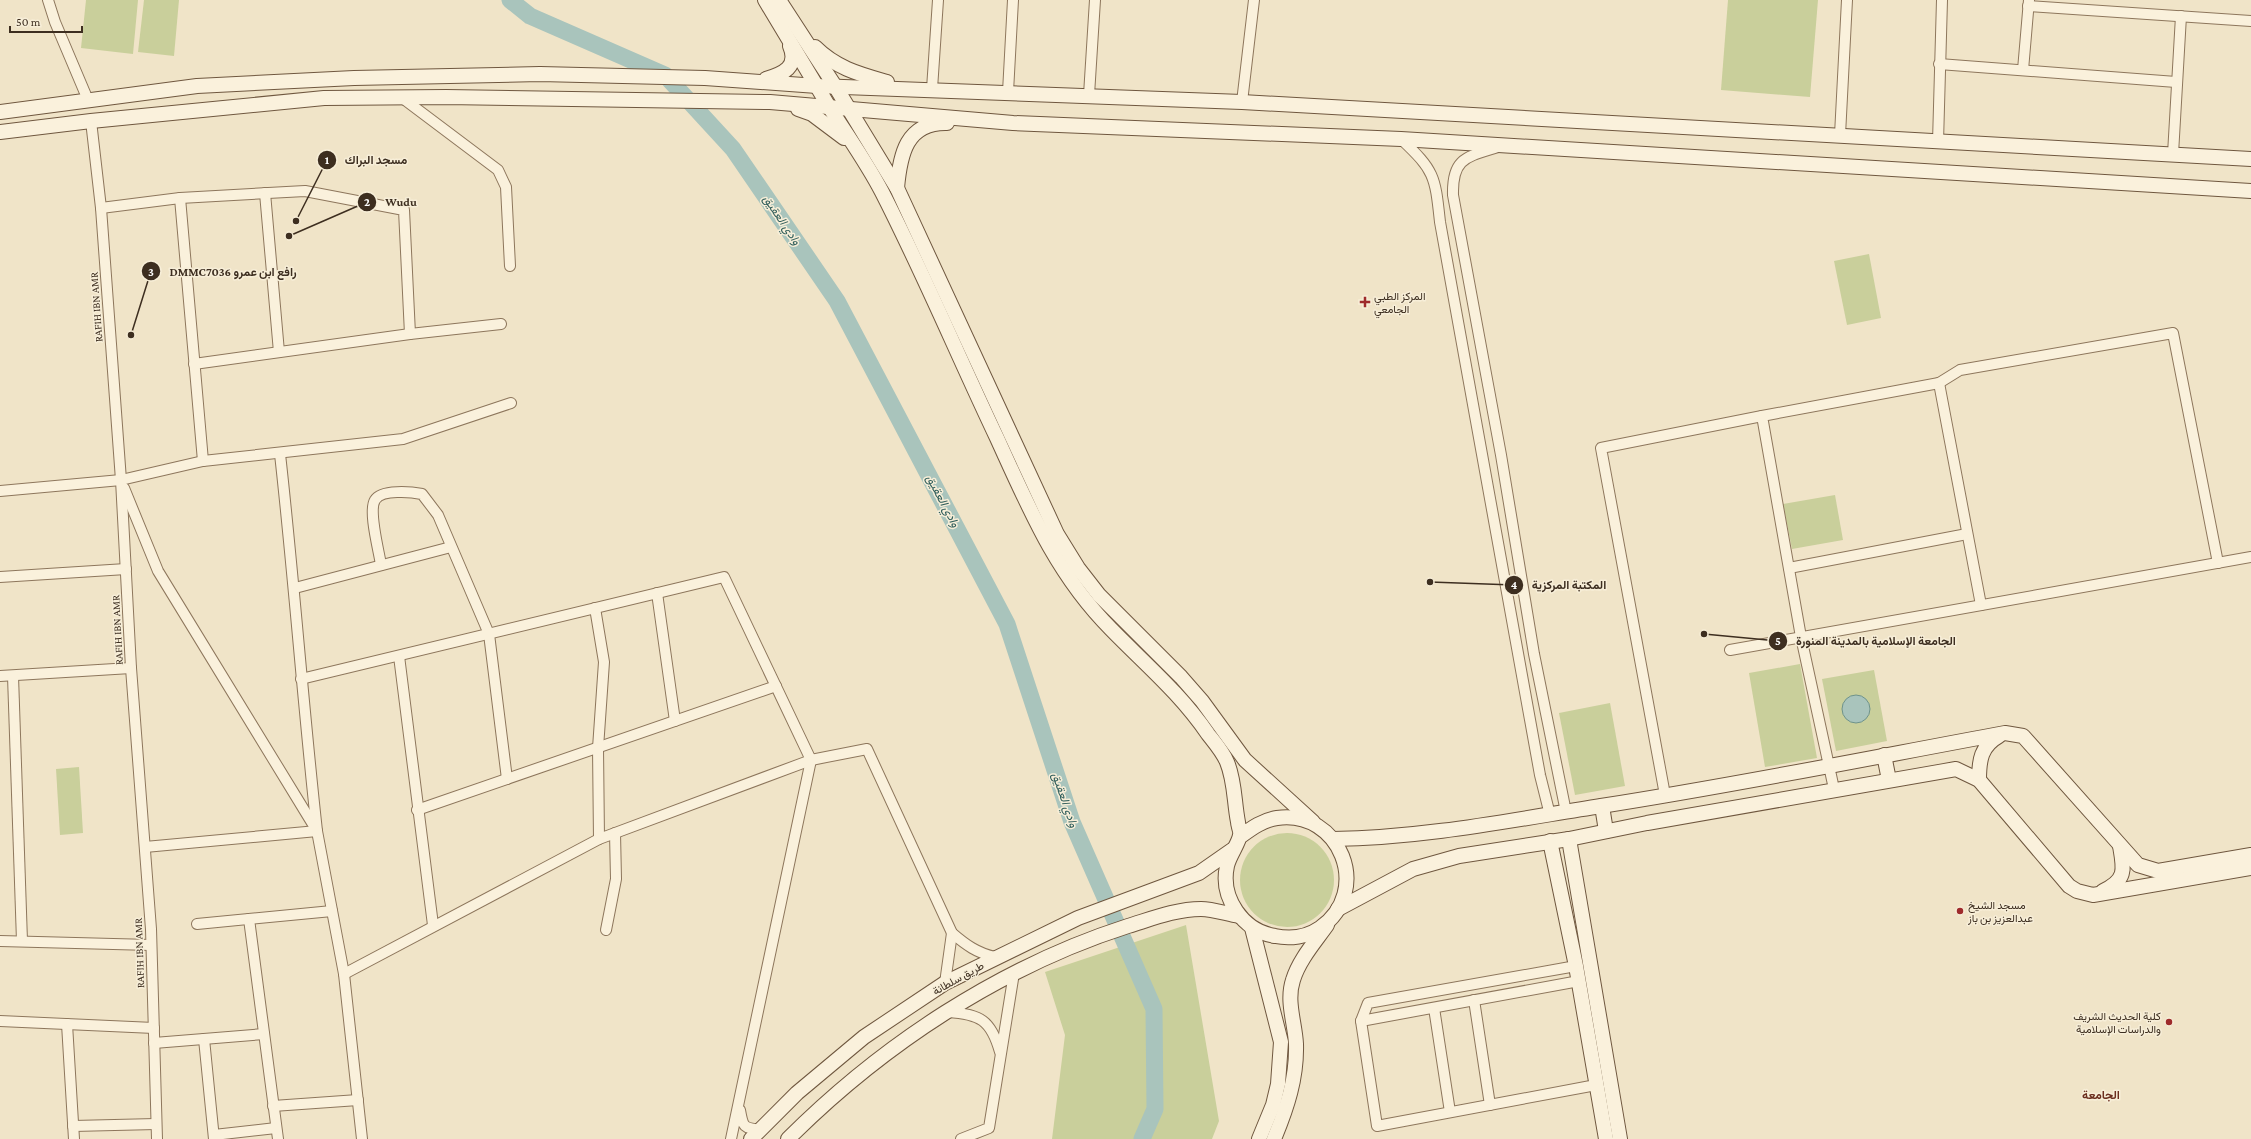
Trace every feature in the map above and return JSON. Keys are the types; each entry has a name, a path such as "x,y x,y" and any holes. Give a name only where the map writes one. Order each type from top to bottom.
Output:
{"main road":[{"path":"765,0 835,86 897,188 1057,534 1078,568 1099,595 1187,683 1245,760 1332,839 1338,847 1345,864 1347,882 1336,912 1302,960 1292,980 1290,999 1296,1044 1294,1080 1274,1139"},
{"path":"779,0 791,31 816,86 882,192 1044,540 1088,605 1174,690 1193,711 1226,759 1232,778 1241,836"},
{"path":"760,81 783,74 791,64 793,58 791,31"},
{"path":"791,31 836,64 860,74 907,88"},
{"path":"0,112 197,86 354,78 540,74 760,81 816,86 907,88 1242,102 2251,159"},
{"path":"0,132 91,121 324,98 446,97 770,102 1013,123 1401,140 2251,191"},
{"path":"770,102 812,114 827,123 843,137 867,166"},
{"path":"897,188 900,164 908,141 916,132 927,126 940,123 1013,123"},
{"path":"1332,839 1382,837 1454,830 1550,815 1829,767 1884,755 2005,733 2023,736 2138,865 2158,871 2251,855"},
{"path":"1979,780 1982,752 1989,741 2005,733"},
{"path":"1884,755 1889,780"},
{"path":"1319,828 1311,822 1293,818 1274,818 1257,825 1241,836 1232,850 1226,867 1226,884 1230,901 1239,916 1252,928 1268,936 1286,938 1303,936 1319,928 1336,912 1413,869 1459,856 1569,839 1834,789 1956,769 1979,780 2069,886 2077,891 2093,895 2251,868"},
{"path":"1602,806 1606,831"},
{"path":"1569,839 1620,1139"},
{"path":"1550,841 1579,981 1606,1139"},
{"path":"2093,895 2116,885 2124,869 2120,846"},
{"name":"طريق سلطانة","path":"756,1134 797,1093 864,1037 945,983 995,957 1078,918 1199,874 1232,850"},
{"path":"788,1139 811,1115 877,1060 948,1012 1014,973 1038,961 1084,940 1168,914 1201,909 1239,916"},
{"path":"1252,928 1281,1042 1278,1084 1273,1105 1259,1139"}],"street":[{"path":"48,0 54,22 88,100"},
{"path":"932,89 938,0"},
{"path":"1008,92 1013,0"},
{"path":"1089,95 1095,0"},
{"path":"1242,102 1254,0"},
{"path":"1840,135 1847,0"},
{"path":"1938,142 1942,0"},
{"path":"2023,70 2029,3 2251,21"},
{"path":"2173,154 2181,16"},
{"path":"1940,64 2176,82"},
{"path":"401,97 498,170 506,187 510,266"},
{"name":"RAFIH IBN AMR","path":"91,121 101,208 126,569 131,668 151,945 157,1139"},
{"path":"1401,140 1425,162 1431,172 1435,184 1440,222 1540,775 1550,815"},
{"path":"1503,146 1474,155 1460,163 1453,177 1453,195 1501,455 1534,654 1566,812"},
{"path":"101,208 180,198 305,191 404,210 410,334"},
{"path":"265,193 279,352"},
{"path":"180,198 202,461"},
{"path":"1440,222 1458,220"},
{"path":"194,364 410,334 501,324"},
{"path":"1665,795 1601,448 1939,383 1960,370 2173,333 2218,562"},
{"path":"1939,383 1981,605"},
{"path":"0,491 120,480 202,461 280,454 403,439 511,403"},
{"path":"1762,416 1801,637 1834,789"},
{"path":"280,454 295,588 301,679 317,831 344,974 362,1139"},
{"path":"120,480 158,571 317,831"},
{"path":"381,565 373,512 375,500 380,495 406,491 422,494 438,515 489,634 507,779"},
{"path":"1788,568 1967,534"},
{"path":"295,588 451,547"},
{"path":"1730,650 2251,556"},
{"path":"0,577 126,569"},
{"path":"301,679 724,577 811,760 731,1139"},
{"path":"657,593 675,721"},
{"path":"595,608 604,662 598,748 599,839"},
{"path":"399,656 417,810 433,925"},
{"path":"0,676 131,668"},
{"path":"13,676 22,941"},
{"path":"417,810 776,686"},
{"path":"344,974 433,925 599,839 811,760 868,749 952,932 968,947 978,952 995,957"},
{"path":"144,847 317,831"},
{"path":"606,930 616,879 614,833"},
{"path":"197,924 332,911"},
{"path":"249,919 278,1139"},
{"path":"945,983 952,932"},
{"path":"0,940 151,945"},
{"path":"1576,966 1368,1003 1361,1021 1377,1126 1596,1085"},
{"path":"961,1139 989,1128 1014,973"},
{"path":"1361,1021 1579,981"},
{"path":"1474,1000 1490,1105"},
{"path":"1434,1008 1450,1112"},
{"path":"948,1012 966,1013 981,1018 990,1026 1001,1054"},
{"path":"0,1021 154,1028"},
{"path":"67,1024 74,1139"},
{"path":"154,1043 264,1034"},
{"path":"204,1039 214,1137 276,1128"},
{"path":"273,1106 358,1100"},
{"path":"739,1105 742,1124 756,1134"},
{"path":"73,1126 156,1124"}],"green space":[{"path":"86,0 138,0 133,54 81,48"},
{"path":"144,0 179,0 174,56 138,52"},
{"path":"1728,0 1818,0 1810,97 1721,90"},
{"path":"1869,254 1881,318 1847,325 1834,261"},
{"path":"1835,495 1843,540 1792,549 1783,504"},
{"path":"1800,664 1817,758 1765,767 1749,673"},
{"path":"1874,670 1887,741 1836,751 1822,679"},
{"path":"1610,703 1625,786 1575,795 1559,713"},
{"path":"79,767 83,833 60,835 56,769"},
{"path":"1287,833 1305,837 1320,847 1330,862 1334,880 1330,898 1320,913 1305,923 1287,927 1269,923 1254,913 1244,898 1240,880 1244,862 1254,847 1269,837"},
{"path":"1186,925 1219,1121 1212,1139 1052,1139 1065,1035 1045,972"}],"water":[{"path":"1856,695 1866,699 1870,709 1866,719 1856,723 1846,719 1842,709 1846,699"}],"waterway":[{"name":"وادي العقيق","path":"510,0 530,16 665,75 733,149 837,301 1007,624 1072,822 1154,1009 1155,1109 1142,1139"}],"place":[{"name":"مسجد البراك","path":"296,221"},
{"name":"Wudu","path":"289,236"},
{"name":"المركز الطبي الجامعي","path":"1365,302"},
{"name":"DMMC7036 رافع ابن عمرو","path":"131,335"},
{"name":"المكتبة المركزية","path":"1430,582"},
{"name":"الجامعة الإسلامية بالمدينة المنورة","path":"1704,634"},
{"name":"مسجد الشيخ عبدالعزيز بن باز","path":"1960,911"},
{"name":"كلية الحديث الشريف والدراسات الإسلامية","path":"2169,1022"}],"district":[{"name":"الجامعة","path":"2101,1095"}]}
